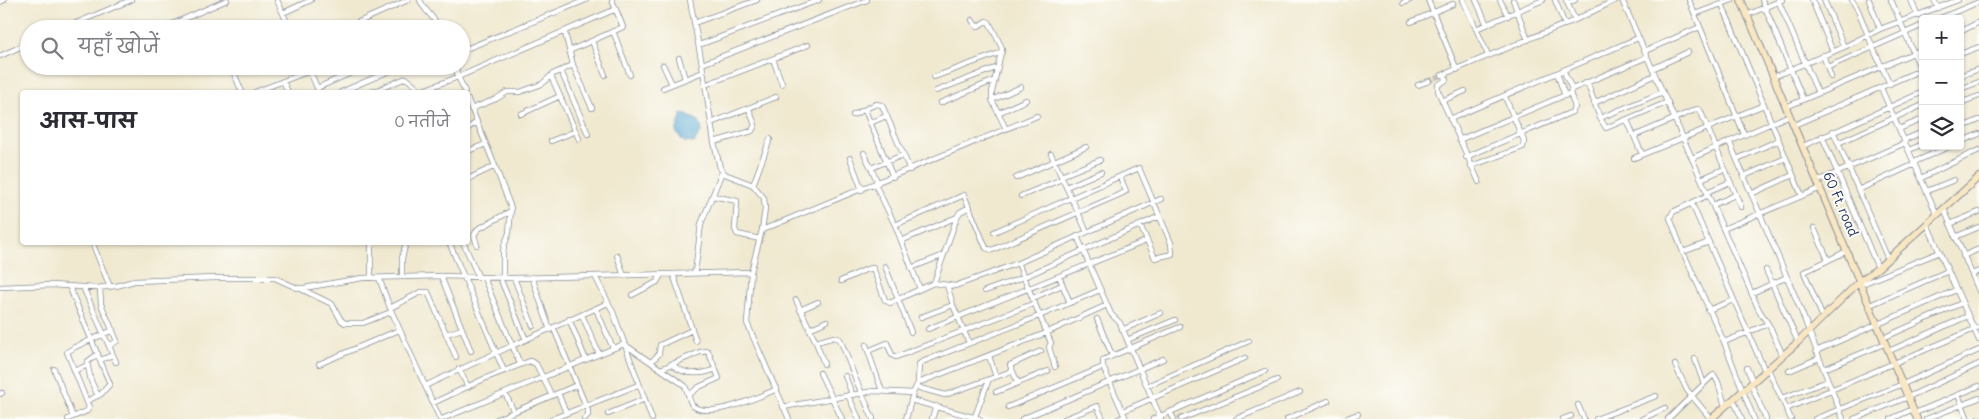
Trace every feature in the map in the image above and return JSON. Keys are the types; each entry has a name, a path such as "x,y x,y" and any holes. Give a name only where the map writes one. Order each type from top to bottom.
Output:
{"street":[{"path":"0,2 4,0"},
{"path":"83,20 130,0"},
{"path":"181,20 227,0"},
{"path":"277,0 286,20"},
{"path":"283,13 311,0"},
{"path":"363,20 408,0"},
{"path":"420,0 426,12 436,20"},
{"path":"470,47 586,0"},
{"path":"569,51 624,27 612,0"},
{"path":"690,0 714,142 722,172 701,224 695,273"},
{"path":"694,22 757,0"},
{"path":"699,45 819,0"},
{"path":"702,64 866,0"},
{"path":"1402,3 1410,0"},
{"path":"1428,0 1457,70"},
{"path":"1463,0 1488,55"},
{"path":"1476,0 1487,25"},
{"path":"1500,0 1508,16"},
{"path":"1513,0 1528,40"},
{"path":"1476,29 1508,16 1534,2 1543,0"},
{"path":"1555,0 1565,24"},
{"path":"1575,0 1567,2 1575,20"},
{"path":"1479,182 1466,157 1437,87 1446,80 1444,75 1575,20 1616,0"},
{"path":"1622,0 1723,229 1783,356"},
{"path":"1689,0 1744,134"},
{"path":"1695,14 1732,0"},
{"name":"60 Ft. road","path":"1741,0 1915,414"},
{"path":"1762,0 1803,99"},
{"path":"1747,15 1780,0 1818,93"},
{"path":"1812,0 1833,52"},
{"path":"1824,0 1844,47"},
{"path":"1852,0 1890,84"},
{"path":"1869,0 1880,30"},
{"path":"1892,0 1919,64"},
{"path":"1911,0 1918,16"},
{"path":"1934,0 1938,8"},
{"path":"1773,77 1900,21 1918,16 1948,2 1958,0"},
{"path":"1948,15 1979,2"},
{"path":"1411,22 1453,4"},
{"path":"1722,4 1802,196"},
{"path":"470,72 616,9"},
{"path":"972,20 977,27 986,21 989,22 1000,44 1002,52 992,92 992,100 1006,129"},
{"path":"1964,30 1979,22"},
{"path":"1645,51 1700,27"},
{"path":"1828,67 1919,27"},
{"path":"564,32 573,65 592,108"},
{"path":"613,32 630,75"},
{"path":"1450,120 1638,38"},
{"path":"592,41 605,76"},
{"path":"705,85 808,45"},
{"path":"0,56 20,47"},
{"path":"1964,53 1979,47"},
{"path":"1786,107 1919,51"},
{"path":"934,77 1002,52"},
{"path":"1652,68 1688,52"},
{"path":"1823,55 1832,77"},
{"path":"1459,140 1565,96 1587,82 1647,56"},
{"path":"679,58 685,79"},
{"path":"773,59 782,84"},
{"path":"471,109 496,99 507,92 520,92 542,84 550,76 573,65"},
{"path":"663,65 672,84"},
{"path":"936,91 998,67"},
{"path":"1964,75 1979,69"},
{"path":"561,70 588,134"},
{"path":"1466,157 1572,112 1575,107 1563,70"},
{"path":"663,88 703,72"},
{"path":"1794,125 1919,72"},
{"path":"1557,73 1565,96"},
{"path":"235,75 241,90"},
{"path":"260,90 299,75"},
{"path":"311,75 318,90 349,75"},
{"path":"346,90 380,75"},
{"path":"425,90 463,75"},
{"path":"1594,103 1655,75"},
{"path":"550,76 580,140"},
{"path":"458,77 463,90"},
{"path":"377,90 406,78 418,90"},
{"path":"940,103 995,80"},
{"path":"283,81 287,90"},
{"path":"1418,85 1429,81"},
{"path":"1587,82 1600,118 1606,128 1668,102"},
{"path":"1964,88 1979,82"},
{"path":"992,100 1021,87"},
{"path":"1881,88 1937,215"},
{"path":"1442,101 1466,91"},
{"path":"1600,118 1663,92"},
{"path":"1803,146 1919,94"},
{"path":"521,114 560,96"},
{"path":"1964,102 1979,96"},
{"path":"711,123 776,97"},
{"path":"1472,166 1522,147 1524,141 1505,97"},
{"path":"998,113 1026,100"},
{"path":"853,114 880,103 910,170"},
{"path":"1634,158 1764,105"},
{"path":"470,106 511,211 510,233 503,253 502,278 526,340"},
{"path":"1838,143 1919,107"},
{"path":"714,142 752,132 755,126 749,109"},
{"path":"1634,136 1697,109 1700,110 1714,147 1741,207"},
{"path":"865,110 893,177"},
{"path":"1692,158 1790,115"},
{"path":"870,123 886,116"},
{"path":"762,230 1037,116"},
{"path":"1627,120 1642,154"},
{"path":"1964,126 1979,120"},
{"path":"1899,129 1919,121"},
{"path":"470,127 477,122"},
{"path":"551,141 576,131"},
{"path":"1833,131 1888,259"},
{"path":"1818,181 1919,134"},
{"path":"1964,140 1979,134"},
{"path":"1822,136 1878,268"},
{"path":"753,184 770,139"},
{"path":"1737,158 1779,140"},
{"path":"1729,141 1787,277 1843,419"},
{"path":"470,151 486,144"},
{"path":"1909,150 1919,146"},
{"path":"1016,178 1086,147"},
{"path":"1858,190 1943,150"},
{"path":"1921,178 1979,150"},
{"path":"864,153 920,289"},
{"path":"1051,154 1087,232"},
{"path":"871,168 903,155"},
{"path":"850,158 862,190"},
{"path":"1744,176 1786,158"},
{"path":"1021,196 1100,160"},
{"path":"470,178 495,166"},
{"path":"994,232 1139,168 1171,243 1172,254 1155,258 1140,225"},
{"path":"1701,179 1724,169"},
{"path":"722,172 753,184 764,198 765,209 752,272 747,323 789,419"},
{"path":"1066,187 1101,172"},
{"path":"1751,194 1793,175"},
{"path":"895,225 964,195 986,248 989,250 1126,191 1120,176"},
{"path":"1675,365 1691,396 1711,419 1979,177"},
{"path":"1927,191 1954,180"},
{"path":"1730,182 1692,204 1670,214 1670,218 1708,310 1724,342 1754,419"},
{"path":"1723,229 1821,188"},
{"path":"1713,205 1735,195"},
{"path":"713,196 737,201 736,234 760,239"},
{"path":"841,281 873,268 885,300 890,303 934,283 959,285 1018,263 1161,199"},
{"path":"1692,204 1748,332 1791,419"},
{"path":"934,283 957,218 960,212 970,208"},
{"path":"1944,209 1978,288"},
{"path":"477,245 475,232 511,211"},
{"path":"1950,224 1979,212"},
{"path":"986,291 1024,277 1160,216"},
{"path":"901,241 957,218"},
{"path":"1927,224 1968,316 1977,328 1979,340"},
{"path":"1955,237 1979,227"},
{"path":"1814,228 1828,260"},
{"path":"1077,236 1107,305 1127,340 1160,418"},
{"path":"928,329 1146,241"},
{"path":"1683,252 1709,242"},
{"path":"93,245 110,287"},
{"path":"371,245 371,278"},
{"path":"402,277 402,258 405,245"},
{"path":"450,245 504,371"},
{"path":"464,245 520,364"},
{"path":"1964,256 1979,249"},
{"path":"1824,318 1804,273 1805,270 1847,251"},
{"path":"1861,283 1940,252"},
{"path":"617,255 624,276"},
{"path":"911,268 944,255"},
{"path":"1018,263 1051,343 1049,347 1055,367"},
{"path":"885,266 911,332"},
{"path":"1766,270 1798,342"},
{"path":"1870,305 1948,271"},
{"path":"1972,274 1979,271"},
{"path":"300,288 355,278 441,276 532,278 752,272"},
{"path":"673,274 696,341"},
{"path":"632,295 657,282 661,275"},
{"path":"441,276 471,351"},
{"path":"596,276 613,312 638,385 652,419"},
{"path":"1059,276 1070,303"},
{"path":"1752,293 1787,277"},
{"path":"0,288 69,286 100,288 134,281 275,278 332,304 341,320 345,323 363,323 421,292 428,292 456,357"},
{"path":"379,278 390,310 441,419 624,344"},
{"path":"514,278 533,326"},
{"path":"532,278 586,406 588,415 584,419"},
{"path":"947,284 953,305 969,343"},
{"path":"882,391 867,348 887,344 892,355 896,357 1034,301 1062,285"},
{"path":"69,286 110,386 98,396 87,401"},
{"path":"83,287 116,362"},
{"path":"100,288 102,304 117,342 109,346"},
{"path":"906,419 917,385 920,364 1100,290"},
{"path":"1816,351 1956,290"},
{"path":"796,300 824,364"},
{"path":"1708,310 1734,300"},
{"path":"800,310 818,302"},
{"path":"425,386 496,352 608,303"},
{"path":"1824,369 1962,303"},
{"path":"921,317 953,305"},
{"path":"917,385 1046,333 1107,305"},
{"path":"596,309 613,348"},
{"path":"1122,330 1161,313"},
{"path":"582,315 599,354"},
{"path":"1889,351 1968,316"},
{"path":"518,322 529,318"},
{"path":"569,319 586,360"},
{"path":"1097,319 1112,355"},
{"path":"1127,340 1175,320"},
{"path":"809,329 827,321"},
{"path":"1724,342 1768,324"},
{"path":"1125,415 1103,367 1103,360 1180,327"},
{"path":"1786,409 1977,328"},
{"path":"446,334 462,329"},
{"path":"54,369 70,418 89,409 67,352 113,330"},
{"path":"319,364 399,330"},
{"path":"652,362 657,357 660,345 663,342 692,330"},
{"path":"816,342 834,337 840,339 873,419"},
{"path":"1147,386 1249,341"},
{"path":"624,344 684,385 691,405 702,414 710,415 726,412 777,389"},
{"path":"660,369 706,350 716,368 719,376 718,380 700,387 689,395"},
{"path":"1815,419 1979,350"},
{"path":"1018,383 1010,365 1040,351"},
{"path":"98,354 88,360 91,379 98,396"},
{"path":"100,360 113,355"},
{"path":"988,356 996,377"},
{"path":"1118,419 1152,398 1245,358"},
{"path":"1789,371 1819,358"},
{"path":"1022,419 1163,359"},
{"path":"1695,359 1704,384"},
{"path":"433,403 520,364 533,361 566,413"},
{"path":"671,364 682,371 699,374 716,368"},
{"path":"1854,419 1908,397 1979,364"},
{"path":"74,371 88,365"},
{"path":"1008,407 1103,367"},
{"path":"1747,368 1766,419"},
{"path":"460,369 468,388"},
{"path":"917,385 945,395 1012,371"},
{"path":"996,392 1048,371"},
{"path":"1153,419 1160,418 1265,371"},
{"path":"820,373 842,419"},
{"path":"845,376 858,419"},
{"path":"1668,419 1712,376 1716,378 1725,406"},
{"path":"80,384 91,379"},
{"path":"911,400 976,418 989,379"},
{"path":"1181,419 1276,380"},
{"path":"1782,398 1828,381"},
{"path":"497,419 577,385"},
{"path":"552,419 638,385"},
{"path":"1891,419 1915,414 1979,386"},
{"path":"784,407 833,399 850,394 882,391 913,393"},
{"path":"1236,419 1300,392"},
{"path":"505,393 514,412"},
{"path":"1958,395 1968,419"},
{"path":"1596,419 1656,396"},
{"path":"1926,419 1979,398"},
{"path":"608,414 645,399"},
{"path":"1733,399 1742,419"},
{"path":"1287,419 1328,401"},
{"path":"1578,405 1584,419"},
{"path":"932,419 936,406"},
{"path":"1064,419 1097,406 1103,419"},
{"path":"1642,419 1666,408"},
{"path":"954,419 956,412"},
{"path":"1170,412 1174,419"},
{"path":"1348,419 1358,414"},
{"path":"1563,419 1571,416"}],"water":[{"path":"682,113 699,121 702,130 694,143 684,142 676,132"}],"tunnel":[{"path":"1429,81 1442,75"}]}
